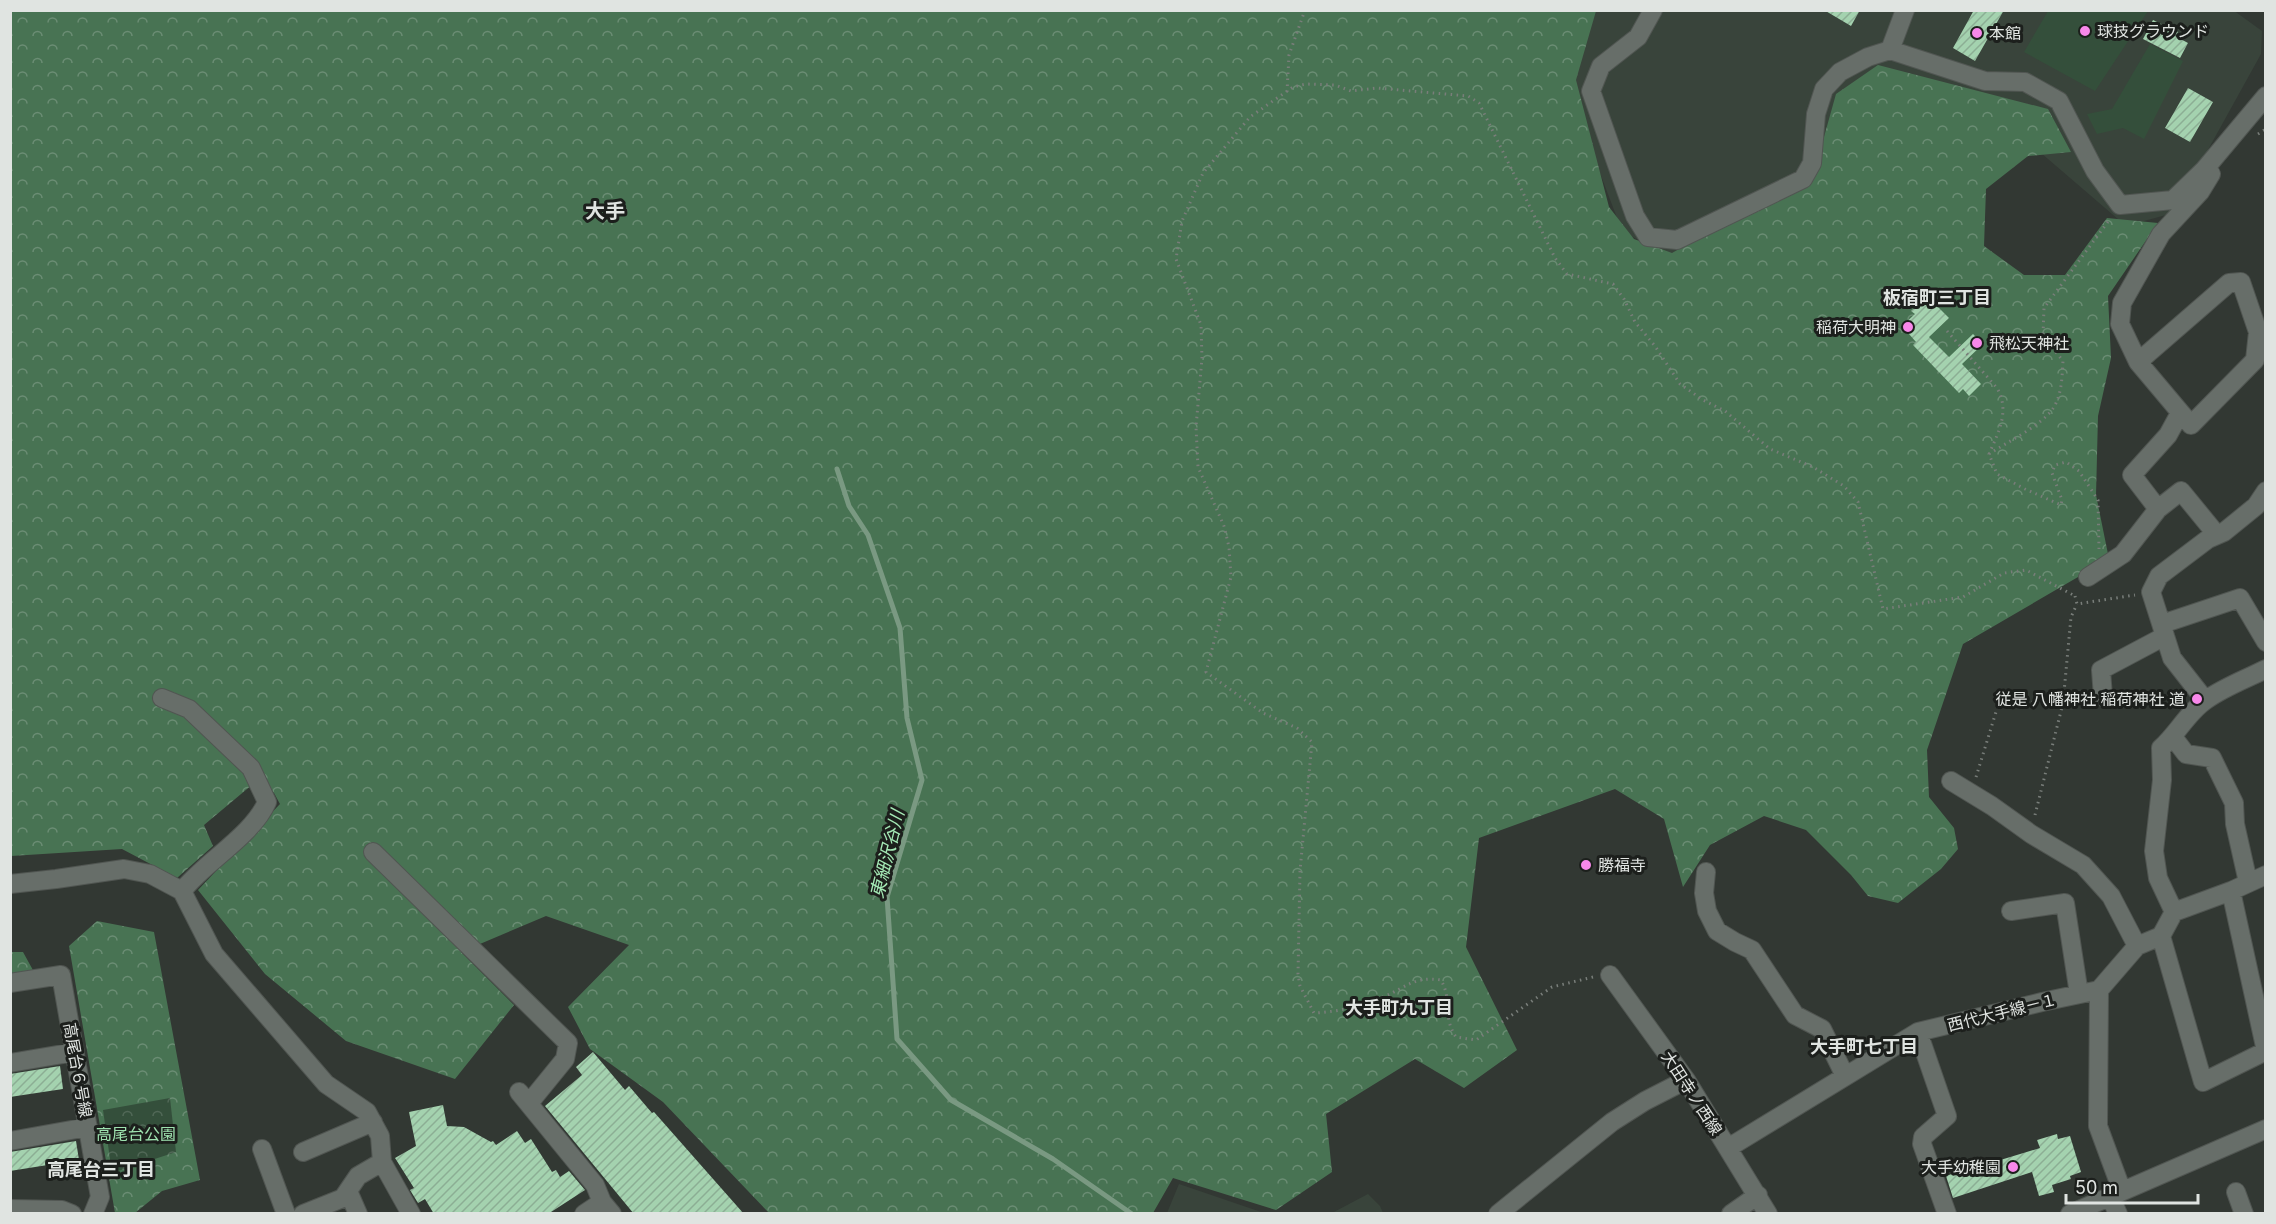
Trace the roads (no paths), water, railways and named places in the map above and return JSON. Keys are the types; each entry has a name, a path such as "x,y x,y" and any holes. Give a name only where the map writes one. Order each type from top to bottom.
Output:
{"street":[{"path":"1653,10 1638,37 1601,66 1591,91 1635,216 1648,237 1677,240 1803,179 1812,163 1816,114 1824,89 1840,72 1868,57 1890,50 1985,81 2025,82 2059,102 2095,171 2120,205 2173,200 2204,170 2265,96"},
{"path":"1890,50 1905,10"},
{"path":"2138,362 2229,283 2241,282 2262,331 2255,360 2191,425 2138,362 2120,324 2122,303 2161,234 2200,192 2211,174 2204,170"},
{"path":"2158,509 2132,475 2168,435 2180,413"},
{"path":"2205,700 2172,658 2151,592 2159,576 2208,539 2224,532 2256,506 2265,490"},
{"path":"2088,577 2123,554 2158,509 2181,491 2217,535"},
{"path":"2103,697 2101,670 2163,630 2240,598 2265,642"},
{"path":"2174,912 2158,878 2154,851 2162,780 2161,748 2205,700 2265,669"},
{"path":"162,698 189,709 251,768 267,802 260,817 192,878 182,891"},
{"path":"2173,737 2186,754 2212,758 2234,803 2235,824 2248,882"},
{"path":"1951,781 2083,865 2111,896 2137,946"},
{"path":"373,852 568,1043 565,1059 524,1097 595,1185 607,1208 584,1214"},
{"path":"10,884 124,868 150,874 182,891 214,954 326,1084 368,1112 380,1136 382,1162 411,1214"},
{"path":"1706,872 1704,893 1707,911 1718,931 1752,950 1795,1015 1822,1029 1845,1076"},
{"path":"2118,1214 2116,1194 2098,1126 2099,990 2137,946 2161,936 2174,912 2231,891 2265,875"},
{"path":"2161,936 2203,1082 2265,1051 2231,891"},
{"path":"2012,911 2065,903 2079,994"},
{"name":"高尾台６号線","path":"10,983 61,975 100,1197 93,1214"},
{"name":"大田寺ノ西線","path":"1610,975 1686,1080 1768,1214"},
{"name":"西代大手線－１","path":"1728,1148 1918,1032 2099,990"},
{"path":"1918,1032 1947,1116 1923,1137 1922,1144 1947,1214"},
{"path":"10,1063 75,1052"},
{"path":"1498,1214 1612,1122 1645,1101 1686,1080"},
{"path":"303,1152 373,1122"},
{"path":"10,1141 88,1127"},
{"path":"2070,1214 2265,1129"},
{"path":"262,1149 286,1214"},
{"path":"303,1214 342,1198 358,1176 382,1162"},
{"path":"348,1191 358,1214"},
{"path":"2236,1192 2244,1214"},
{"path":"1731,1214 1758,1195"},
{"path":"10,1209 62,1210 72,1214"}],"waterway":[{"name":"東細沢谷川","path":"837,469 849,506 868,535 900,628 907,718 922,780 887,897 897,1039 951,1100 1053,1159 1132,1214"}],"place":[{"name":"球技グラウンド","path":"2085,31"},
{"name":"本館","path":"1977,33"},
{"name":"稲荷大明神","path":"1908,327"},
{"name":"飛松天神社","path":"1977,343"},
{"name":"従是 八幡神社 稲荷神社 道","path":"2197,699"},
{"name":"勝福寺","path":"1586,865"},
{"name":"大手幼稚園","path":"2013,1167"}],"district":[{"name":"大手","path":"605,211"},
{"name":"板宿町三丁目","path":"1937,297"},
{"name":"大手町九丁目","path":"1399,1007"},
{"name":"大手町七丁目","path":"1864,1046"},
{"name":"高尾台三丁目","path":"101,1169"}],"park label":[{"name":"高尾台公園","path":"136,1134"}]}
